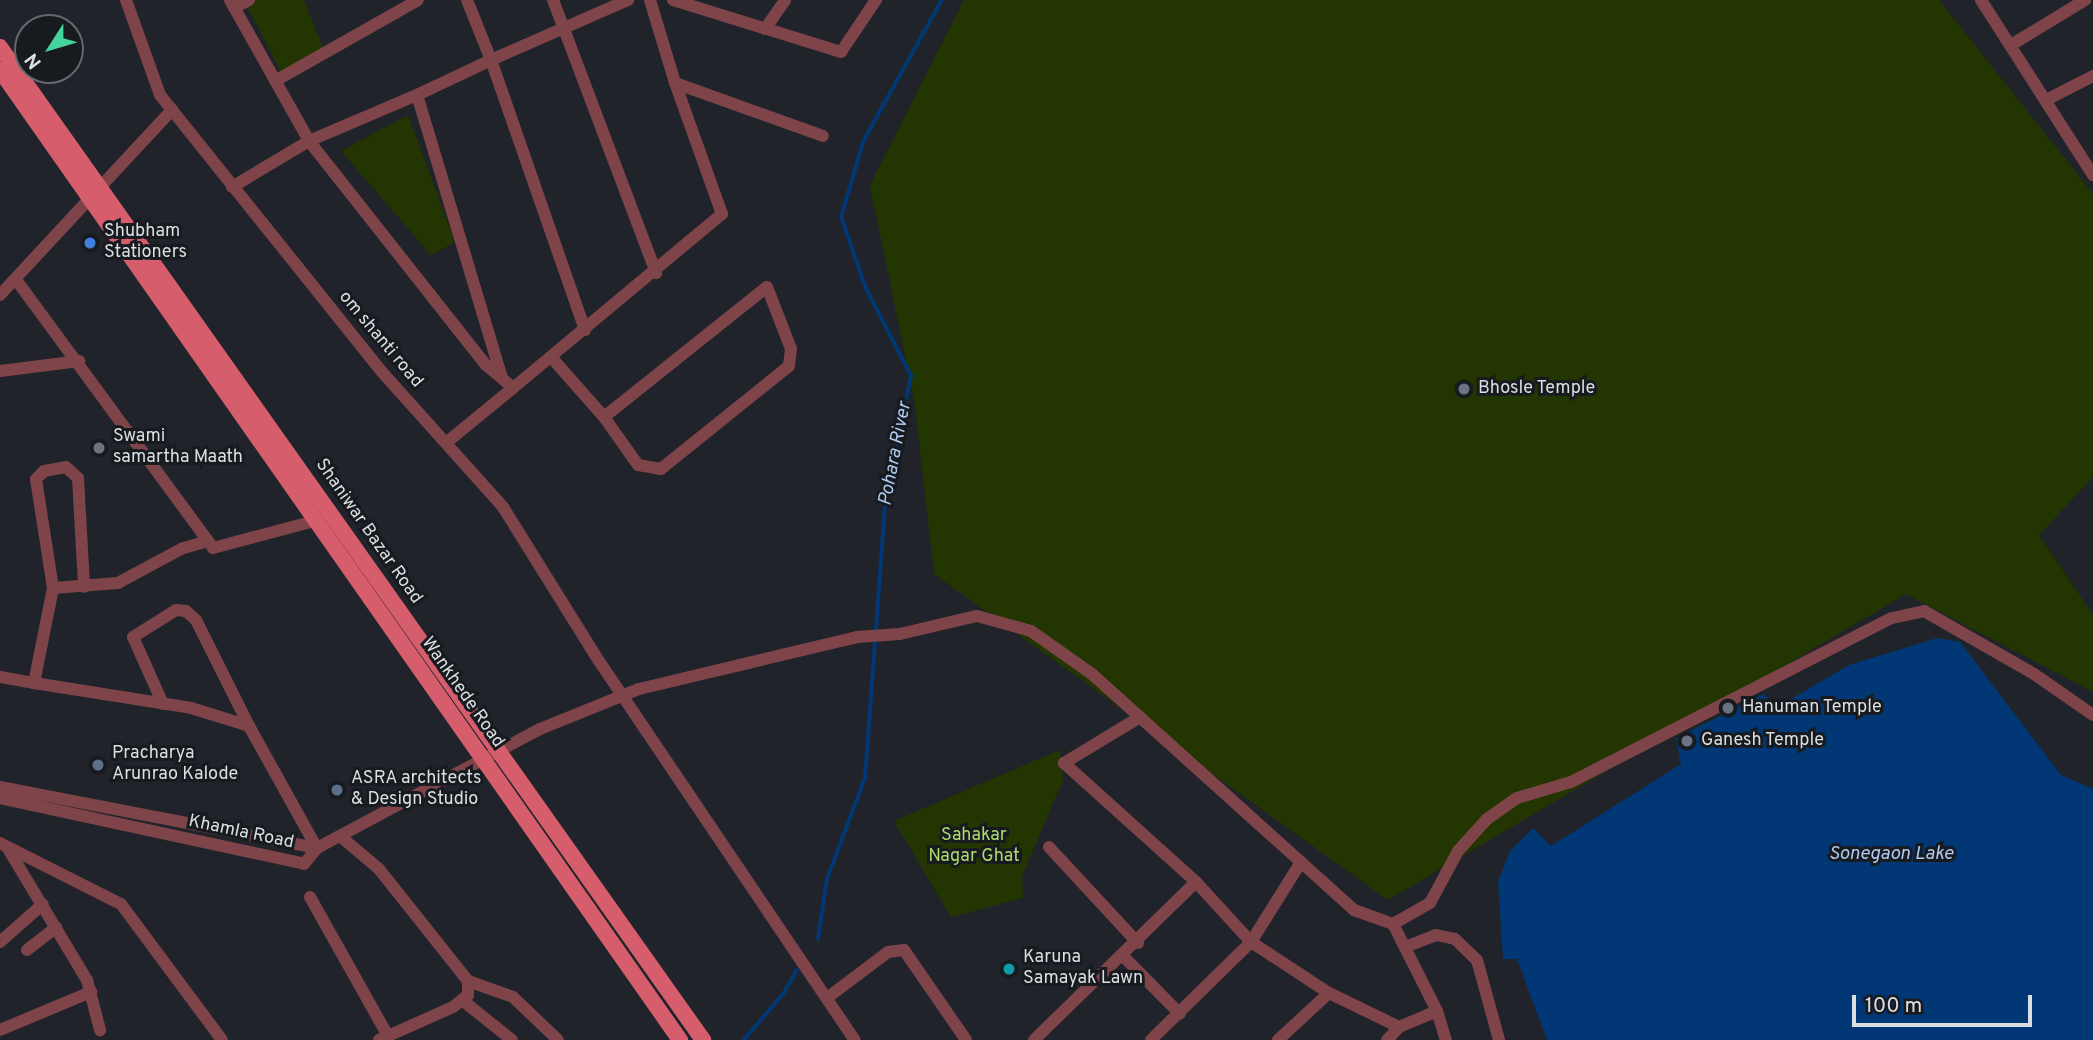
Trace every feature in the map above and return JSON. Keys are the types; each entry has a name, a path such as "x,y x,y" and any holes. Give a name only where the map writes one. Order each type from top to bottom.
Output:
{"main road":[{"name":"Shaniwar Bazar Road","path":"0,47 94,191 501,752 703,1040"},
{"path":"0,70 94,191"},
{"name":"Wankhede Road","path":"94,191 674,1038"},
{"path":"674,1038 692,1025"}],"street":[{"name":"om shanti road","path":"126,0 160,95 382,372 503,507 624,695 855,1040"},
{"path":"249,0 232,4 309,141 486,365 513,388"},
{"path":"275,81 418,0"},
{"path":"467,0 491,60 585,330"},
{"path":"553,0 656,273"},
{"path":"232,187 309,141 417,95 564,25 628,0"},
{"path":"447,442 656,273 722,214 675,83 650,0"},
{"path":"673,0 841,52 876,0"},
{"path":"765,29 785,0"},
{"path":"1981,0 2048,99 2093,175"},
{"path":"2011,45 2085,0"},
{"path":"2048,99 2092,74"},
{"path":"675,83 823,136"},
{"path":"417,95 502,378"},
{"path":"0,295 17,281 94,191 172,110"},
{"path":"17,281 79,361 213,548 318,520"},
{"path":"551,357 604,417 638,465 661,468 789,366 791,349 767,287 604,417"},
{"path":"0,371 79,361"},
{"path":"34,683 51,590 36,479 44,471 66,467 78,478 84,587"},
{"path":"30,478 51,590"},
{"path":"51,590 118,583 183,548 208,541"},
{"path":"163,704 133,637 176,610 186,611 196,620 249,726 317,848 541,729 624,695 857,638 900,634 977,616 1031,631 1092,674 1353,910 1393,925 1437,1011 1446,1040"},
{"path":"1393,925 1430,903 1458,851 1487,819 1517,798 1571,782 1892,618 1924,611 2034,674 2093,715"},
{"path":"0,677 163,704 249,726"},
{"path":"1140,717 1063,763 1196,882 1251,942 1329,993 1399,1027"},
{"name":"Khamla Road","path":"0,786 317,848 304,864 0,798"},
{"path":"340,836 379,869 468,981 513,997 558,1040"},
{"path":"3,845 56,927 90,992 100,1030"},
{"path":"3,845 121,904 222,1040"},
{"path":"1049,847 1138,943"},
{"path":"1151,1040 1251,942 1301,862"},
{"path":"1034,1040 1138,943 1196,882"},
{"path":"310,897 383,1038 431,1019 462,1000 468,995 468,981"},
{"path":"0,942 43,904"},
{"path":"27,950 56,927"},
{"path":"1405,947 1436,935 1455,939 1477,960 1499,1040"},
{"path":"827,998 888,952 904,950 967,1040"},
{"path":"1123,956 1180,1014"},
{"path":"0,1030 90,992"},
{"path":"1278,1040 1329,993"},
{"path":"462,1000 512,1040"},
{"path":"1387,1040 1399,1027 1437,1011"}],"green space":[{"path":"304,0 324,50 281,72 245,2"},
{"path":"964,0 1939,0 2093,194 2093,477 2039,535 2093,615 2093,692 1906,594 1388,900 934,574 915,405 870,185"},
{"path":"408,115 455,242 431,255 341,151"},
{"name":"Sahakar Nagar Ghat","path":"1060,750 1063,780 1022,876 1023,898 951,917 894,821"}],"water":[{"name":"Sonegaon Lake","path":"1937,638 1960,642 2061,775 2093,789 2093,1040 1547,1040 1517,959 1503,959 1498,882 1510,851 1533,828 1551,846 1681,764 1676,738 1764,694 1776,708 1849,665"}],"waterway":[{"name":"Pohara River","path":"818,939 827,879 865,778 886,495 911,376 866,289 841,217 864,140 942,0"},
{"path":"744,1040 784,993 797,970"}],"place":[{"name":"Shubham Stationers","path":"90,243"},
{"name":"Bhosle Temple","path":"1464,389"},
{"name":"Swami samartha Maath","path":"99,448"},
{"name":"Hanuman Temple","path":"1728,708"},
{"name":"Ganesh Temple","path":"1687,741"},
{"name":"Pracharya Arunrao Kalode","path":"98,765"},
{"name":"ASRA architects & Design Studio","path":"337,790"},
{"name":"Karuna Samayak Lawn","path":"1009,969"}]}
